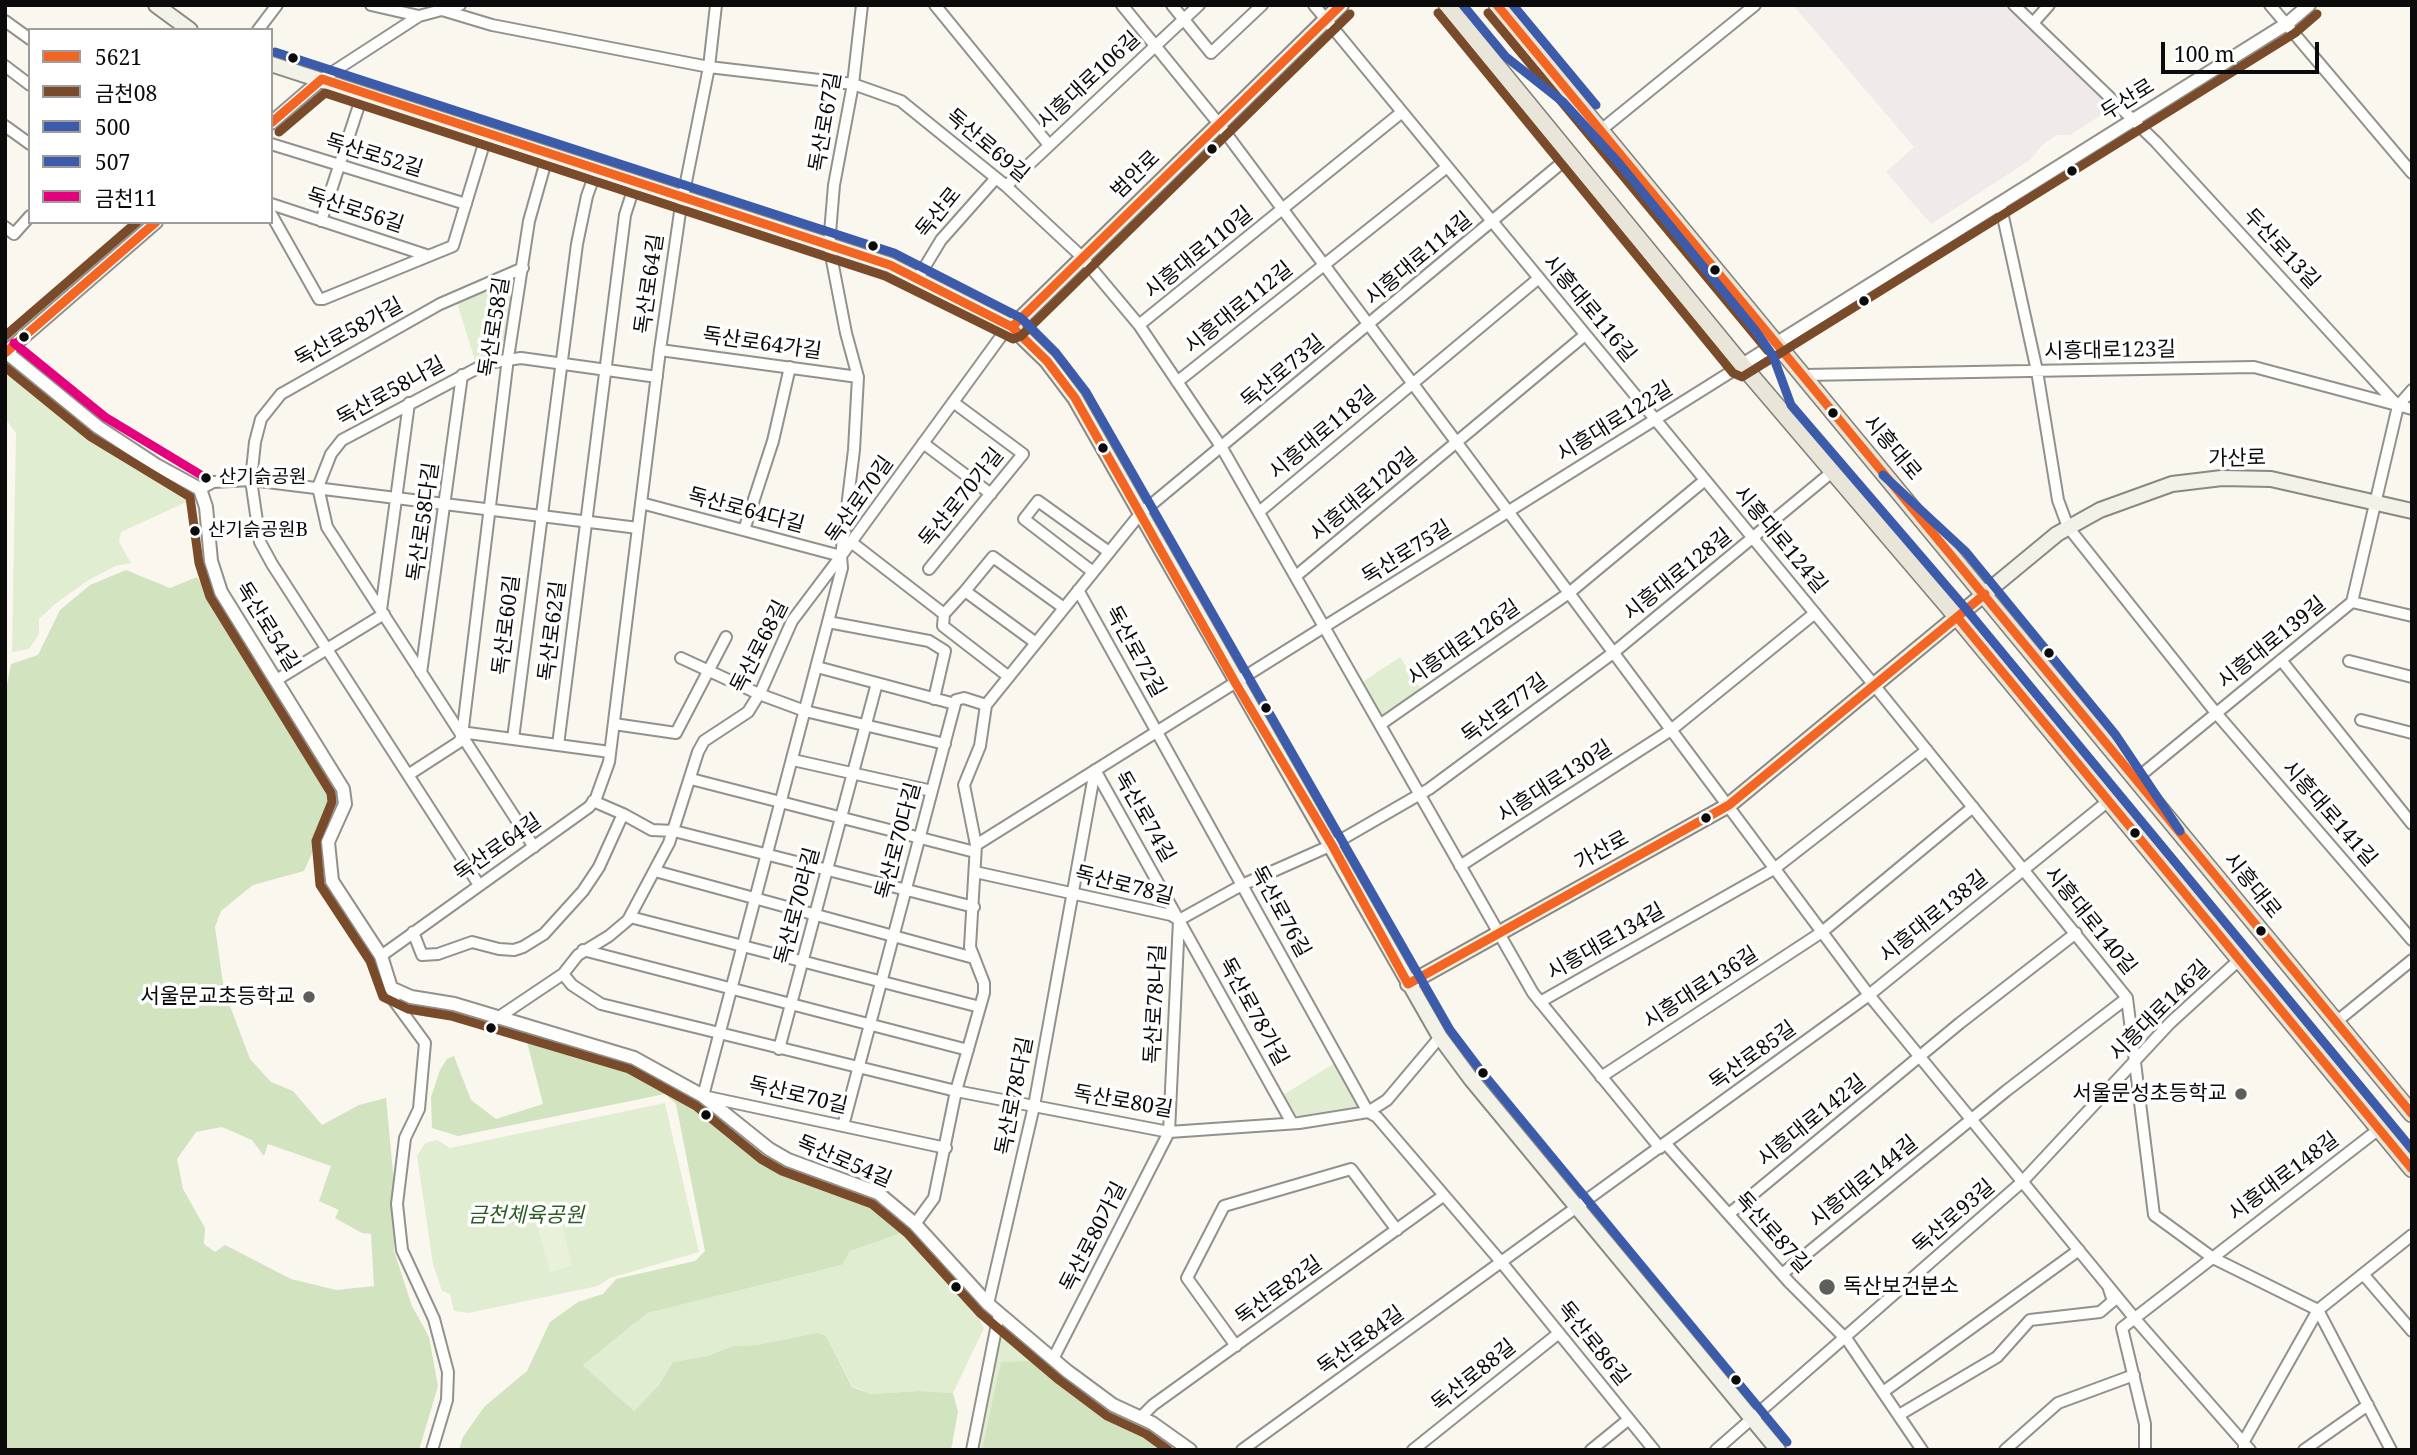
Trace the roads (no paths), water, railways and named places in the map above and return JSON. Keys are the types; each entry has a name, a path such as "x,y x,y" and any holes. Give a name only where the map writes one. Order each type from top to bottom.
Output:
{"main road":[{"path":"156,5 187,28"},
{"name":"범안로","path":"1012,327 1340,5"},
{"path":"1447,5 1742,365 1957,617 2412,1169"},
{"name":"시흥대로","path":"1497,5 2412,1114"},
{"path":"273,65 890,265 1012,327 1047,361 1075,398 1440,1037 1471,1079 1778,1450"},
{"name":"가산로","path":"1408,984 1727,806 2068,527 2101,510 2152,490 2222,478 2271,479 2412,511"}],"street":[{"path":"260,28 277,5"},
{"path":"371,5 419,16"},
{"path":"273,121 322,79 419,16 460,5"},
{"name":"독산로64길","path":"381,956 534,847 593,801 610,752 660,350 684,196 709,67 716,5"},
{"name":"독산로67길","path":"830,245 834,185 853,84 862,5"},
{"path":"935,5 1049,145"},
{"path":"1122,5 1219,124 1282,209"},
{"path":"1172,5 1211,53 1262,5"},
{"name":"시흥대로106길","path":"1006,186 1199,5"},
{"path":"1314,5 1402,112"},
{"path":"1601,130 1755,5"},
{"name":"두산로13길","path":"2014,5 2134,119 2398,406"},
{"path":"2033,23 2049,5"},
{"path":"2270,5 2288,23 2412,173"},
{"name":"두산로","path":"1742,365 2288,23 2309,5"},
{"name":"독산로69길","path":"442,10 524,32 709,67 853,84 901,101 1006,186 1082,257"},
{"path":"5,21 28,38"},
{"path":"5,66 28,83"},
{"path":"321,220 363,93"},
{"name":"시흥대로114길","path":"1402,112 1493,223"},
{"name":"시흥대로110길","path":"1139,326 1402,112"},
{"path":"5,126 28,143"},
{"name":"독산로56길","path":"273,218 319,299 453,246 487,134"},
{"name":"독산로52길","path":"273,145 466,204"},
{"name":"독산로58길","path":"462,736 508,358 529,221 548,154"},
{"name":"시흥대로114길","path":"1369,326 1570,156"},
{"name":"시흥대로112길","path":"1177,382 1447,167"},
{"name":"독산로60길","path":"513,739 577,244 587,196 597,168"},
{"name":"독산로","path":"918,278 941,240 996,178"},
{"name":"독산로62길","path":"558,745 608,371 625,215 636,181"},
{"path":"2000,203 2037,371 2057,500 2068,527 2216,713"},
{"name":"독산로56길","path":"273,205 426,255"},
{"name":"시흥대로110길","path":"1282,209 1324,265"},
{"path":"5,227 15,234 28,218"},
{"name":"시흥대로116길","path":"1493,223 1656,419"},
{"path":"146,225 6,352 98,426 156,465 200,489 214,482 251,480 638,528"},
{"path":"830,245 846,334 858,377 854,450 841,556"},
{"path":"1082,257 1139,326 1222,448 1540,1002"},
{"name":"시흥대로112길","path":"1324,265 1369,326"},
{"name":"독산로58가길","path":"479,884 326,650 260,542 251,480 254,442 261,419 281,394 440,304 523,268"},
{"name":"시흥대로118길","path":"1259,512 1539,278"},
{"path":"1369,326 1869,995 2136,1320 2246,1447 2318,1310 2412,1236"},
{"name":"독산로73길","path":"1140,514 1369,326"},
{"name":"독산로70길","path":"946,1148 703,1096 806,711 842,568 841,556 1002,335 1012,327"},
{"name":"시흥대로120길","path":"1296,576 1586,335"},
{"name":"독산로64가길","path":"660,350 858,377"},
{"path":"508,358 657,377"},
{"name":"독산로58나길","path":"318,487 331,454 342,440 462,375 487,363 508,358"},
{"name":"시흥대로122길","path":"1508,512 1742,365"},
{"path":"744,530 773,441 789,367"},
{"name":"시흥대로123길","path":"1804,375 2254,367 2412,409"},
{"name":"독산로58다길","path":"421,673 447,503 462,375"},
{"path":"2398,406 2412,390"},
{"name":"독산로70가길","path":"929,569 1023,454 953,402"},
{"path":"278,679 382,612 409,403"},
{"name":"시흥대로139길","path":"2136,779 2353,602 2398,406"},
{"name":"시흥대로124길","path":"1656,419 1874,685"},
{"path":"923,443 991,494"},
{"name":"시흥대로128길","path":"1613,653 1832,472"},
{"name":"시흥대로126길","path":"1381,724 1569,593 1705,480"},
{"path":"318,487 327,527 534,847"},
{"name":"독산로54길","path":"200,489 206,506 216,580 344,789 345,804 328,842 332,881 381,956 395,1002 425,1043 419,1109 405,1138 397,1204 402,1250 433,1319 448,1372 447,1400 432,1450"},
{"path":"1093,572 1024,519 1038,501 1109,552"},
{"name":"독산로64다길","path":"641,503 841,556"},
{"name":"독산로75길","path":"1236,684 1508,512"},
{"path":"915,1224 934,1198 956,1091 980,1007 984,983 970,947 975,848 964,785 980,746 986,705 1140,514"},
{"path":"851,542 944,614"},
{"name":"독산로68길","path":"496,1019 563,974 583,950 609,936 630,916 674,831 704,741 748,712 792,621 841,556"},
{"path":"1009,677 943,626 944,614 993,557 1064,608"},
{"name":"독산로72길","path":"1078,590 1157,732"},
{"path":"965,591 1036,643"},
{"path":"2353,602 2412,616"},
{"name":"시흥대로130길","path":"1460,866 1671,730 1815,613"},
{"path":"828,622 929,641 945,651 934,699"},
{"path":"614,723 676,733 726,637"},
{"name":"독산로77길","path":"1332,845 1420,795 1613,653"},
{"path":"681,658 759,694 806,711 944,744"},
{"path":"2281,660 2412,824"},
{"path":"2349,662 2412,677"},
{"path":"817,667 955,704 956,700 964,698 986,705"},
{"name":"독산로70라길","path":"779,1049 877,683"},
{"name":"독산로74길","path":"975,848 1095,770 1236,684"},
{"path":"1874,685 2024,869"},
{"name":"독산로70다길","path":"843,1126 955,704"},
{"name":"시흥대로141길","path":"2216,713 2412,940"},
{"path":"2361,720 2412,733"},
{"name":"독산로76길","path":"1157,732 1368,1112"},
{"path":"408,775 459,742 462,736 468,733 610,752"},
{"name":"시흥대로134길","path":"1601,1077 1540,1002 1774,869 1927,750"},
{"path":"793,760 932,791"},
{"name":"독산로74길","path":"1071,893 1095,770"},
{"name":"독산로74길","path":"1095,770 1180,920"},
{"path":"691,779 920,838 975,848"},
{"path":"593,801 652,830 674,831 974,907"},
{"name":"시흥대로138길","path":"1869,995 2107,802"},
{"name":"시흥대로136길","path":"1601,1077 1822,932 1973,807"},
{"path":"413,932 422,955 438,954 471,942 499,949 514,950 523,947 544,934 583,891 599,867 623,814"},
{"name":"독산로78길","path":"975,872 1171,915 1180,920 1242,885 1332,845"},
{"name":"시흥대로140길","path":"2024,869 2127,998 2137,1060 2154,1215 2213,1258"},
{"path":"655,871 974,957"},
{"name":"독산로78다길","path":"988,1304 1034,1106 1071,893"},
{"path":"630,916 980,1007"},
{"name":"독산로78가길","path":"1180,920 1292,1124"},
{"name":"독산로78나길","path":"1168,1132 1180,920"},
{"name":"시흥대로142길","path":"1729,1214 2076,933"},
{"path":"583,950 968,1050"},
{"name":"시흥대로146길","path":"2022,1182 2170,1023 2239,960"},
{"path":"2336,1022 2412,960"},
{"name":"독산로70길","path":"563,974 572,985 601,1004 859,1068"},
{"name":"독산로54길","path":"391,988 411,997 454,1004 496,1019 634,1058 703,1096 769,1149 788,1160 878,1193 915,1224 988,1304 1053,1359 1113,1405 1140,1418 1190,1450"},
{"name":"독산로85길","path":"1579,1208 1869,995"},
{"name":"시흥대로144길","path":"1782,1274 1971,1119 2127,998"},
{"name":"독산로80길","path":"956,1091 1168,1132 1292,1124 1368,1112 1387,1100 1440,1037"},
{"path":"859,1068 956,1091"},
{"path":"1601,1077 1663,1146"},
{"path":"1368,1112 1377,1117 1502,1263"},
{"name":"시흥대로148길","path":"2136,1320 2238,1235 2379,1129"},
{"name":"독산로80가길","path":"1053,1359 1168,1132"},
{"name":"독산로87길","path":"1663,1146 1845,1338 1922,1450"},
{"path":"1236,1346 1187,1278 1224,1206 1351,1169 1397,1230"},
{"name":"독산로93길","path":"1716,1450 2022,1182"},
{"name":"독산로82길","path":"1140,1418 1153,1405 1443,1196"},
{"name":"독산로84길","path":"1242,1450 1579,1208"},
{"path":"1883,1392 2079,1250"},
{"path":"2213,1258 2318,1310 2391,1450"},
{"name":"독산로86길","path":"1502,1263 1654,1450"},
{"path":"2363,1274 2412,1331"},
{"path":"1899,1415 1997,1357 2030,1320 2100,1312 2113,1301 2109,1287"},
{"path":"972,1450 999,1314"},
{"path":"2136,1320 2122,1328 2145,1424 2145,1450"},
{"name":"독산로88길","path":"1413,1450 1559,1333"},
{"path":"2005,1450 2058,1403 2134,1375"},
{"path":"2304,1450 2368,1405"},
{"path":"1591,1450 1629,1419"}],"place":[{"name":"산기슭공원","path":"206,478"},
{"name":"산기슭공원B","path":"195,531"},
{"name":"서울문교초등학교","path":"309,997"},
{"name":"서울문성초등학교","path":"2241,1094"},
{"name":"독산보건분소","path":"1827,1287"}],"park label":[{"name":"금천체육공원","path":"526,1216"}]}
